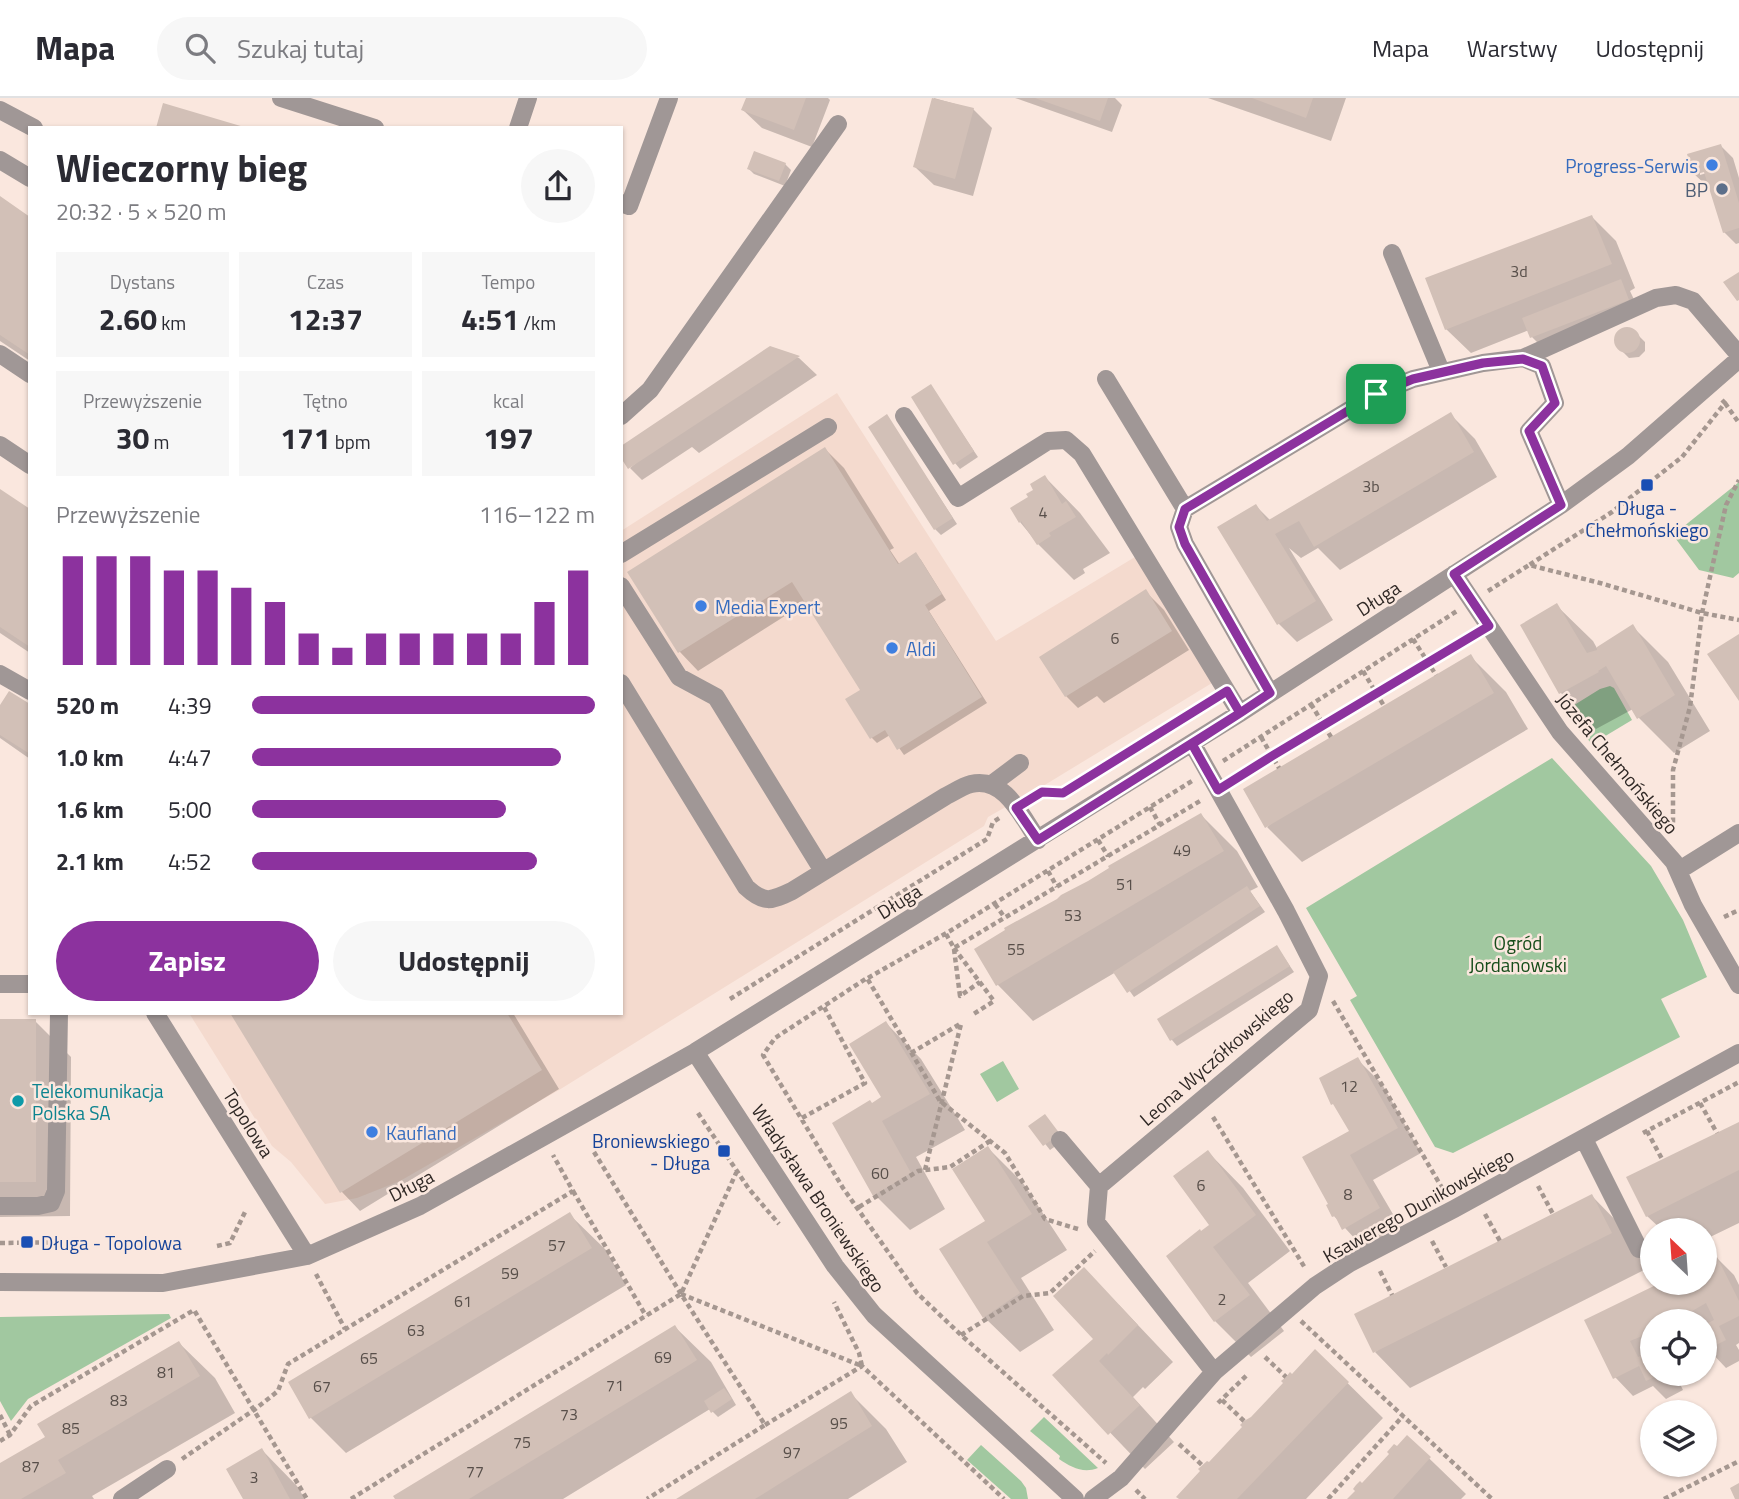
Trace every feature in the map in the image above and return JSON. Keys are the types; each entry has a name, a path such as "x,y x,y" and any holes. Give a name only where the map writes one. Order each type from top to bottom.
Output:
{"street":[{"path":"281,98 370,126"},
{"path":"519,126 528,98"},
{"path":"623,204 629,206 669,98"},
{"path":"0,110 30,126"},
{"path":"623,414 650,390 838,124"},
{"path":"0,160 28,177"},
{"path":"1392,253 1441,371"},
{"path":"1270,693 1185,544 1179,527 1185,509 1376,394 1441,371 1523,359 1656,298 1676,295 1693,301 1739,357"},
{"path":"0,354 28,373"},
{"name":"Długa","path":"0,1282 163,1283 307,1256 419,1206 695,1052 1192,744 1561,505 1628,456 1739,357"},
{"path":"1523,359 1542,366 1555,403 1529,431 1561,505"},
{"path":"1106,379 1185,509"},
{"path":"904,416 957,498 1048,442 1066,440 1082,454 1240,713"},
{"path":"623,553 828,427"},
{"path":"0,445 28,464"},
{"name":"Józefa Chełmońskiego","path":"1454,574 1560,732 1676,867 1693,905 1739,985"},
{"path":"623,589 679,677 716,697 823,871"},
{"path":"0,674 28,690"},
{"path":"623,686 746,887 758,897 773,900 792,891 946,796 972,784 992,784 1002,790 1038,840"},
{"name":"Leona Wyczółkowskiego","path":"1099,1186 1309,1010 1319,976 1192,744"},
{"path":"992,784 1020,763"},
{"path":"1676,867 1739,833"},
{"path":"0,984 28,984"},
{"path":"0,1206 38,1206 51,1203 56,1191 59,1015"},
{"name":"Topolowa","path":"156,1015 307,1256"},
{"name":"Władysława Broniewskiego","path":"695,1052 835,1266 874,1315 1075,1499"},
{"name":"Ksawerego Dunikowskiego","path":"1093,1499 1121,1478 1214,1372 1315,1286 1350,1263 1739,1053"},
{"path":"1584,1139 1639,1249"},
{"path":"1060,1140 1099,1186 1096,1222 1214,1372"},
{"path":"122,1499 167,1469"}],"path":[{"path":"1710,385 1739,423"},
{"path":"1725,403 1682,457 1612,512 1529,565 1702,613 1739,620"},
{"path":"1676,867 1673,771 1690,707 1702,613 1726,505 1739,480"},
{"path":"954,948 1489,626"},
{"path":"1413,639 1436,675"},
{"path":"1363,671 1384,706"},
{"path":"730,999 987,839 993,821 1042,792 1063,793 1227,691"},
{"path":"1311,704 1331,737"},
{"path":"1261,737 1279,768"},
{"path":"1150,807 1160,825"},
{"path":"1098,839 1108,856"},
{"path":"1048,871 1057,887"},
{"path":"995,904 1004,918"},
{"path":"946,934 994,1001 972,1015"},
{"path":"954,948 960,996 980,982"},
{"path":"1109,1239 1045,1219 1005,1153 940,1101 867,978 775,1038 763,1055 843,1188 859,1207 917,1293 1145,1499"},
{"path":"802,1118 865,1083 824,1007"},
{"path":"911,1053 961,1024 925,1170"},
{"path":"1349,1028 1454,1209"},
{"path":"1635,1137 1739,1082"},
{"path":"1700,1103 1717,1133"},
{"path":"698,1114 749,1189 781,1226"},
{"path":"1214,1120 1315,1286"},
{"path":"1647,1131 1662,1160"},
{"path":"859,1207 918,1171 950,1167 990,1141"},
{"path":"594,1152 765,1425"},
{"path":"561,1170 646,1316"},
{"path":"351,1499 681,1294 737,1171"},
{"path":"1528,1191 1549,1180"},
{"path":"1538,1186 1553,1213"},
{"path":"167,1469 278,1391 288,1364 573,1191"},
{"path":"1485,1213 1496,1208"},
{"path":"217,1246 230,1242 246,1210"},
{"path":"961,1335 1023,1296 1050,1293 1109,1239"},
{"path":"0,1243 80,1242"},
{"path":"1371,1276 1380,1271 1392,1295"},
{"path":"326,1292 345,1329"},
{"path":"681,1294 862,1366 1004,1499"},
{"path":"832,1299 859,1353 862,1366"},
{"path":"1288,1309 1488,1498"},
{"path":"0,1441 10,1435 31,1406 194,1310 307,1499"},
{"path":"1295,1332 1314,1317"},
{"path":"1256,1366 1266,1356 1286,1377"},
{"path":"647,1499 862,1366"},
{"path":"1213,1408 1248,1374"},
{"path":"1222,1399 1244,1420"},
{"path":"0,1415 10,1435"},
{"path":"1328,1499 1404,1416"},
{"path":"1171,1453 1188,1435"},
{"path":"1179,1444 1202,1465"},
{"path":"1664,1499 1739,1461"},
{"path":"1138,1491 1146,1482"}],"shaded area":[{"path":"837,393 996,641 1135,557 1212,683 988,817 984,826 559,1090 400,1181 357,1198 325,1204 291,1162 272,1146 190,1015 623,1015 623,530"}],"green space":[{"path":"1739,482 1739,573 1733,578 1699,570 1673,535"},
{"path":"1610,686 1614,688 1632,720 1592,744 1563,712 1600,689"},
{"name":"Ogród Jordanowski","path":"1552,758 1651,866 1683,920 1707,977 1661,999 1680,1037 1453,1153 1435,1147 1350,1000 1357,996 1306,908"},
{"path":"1003,1061 1019,1089 997,1102 980,1074"},
{"path":"169,1314 171,1318 28,1399 11,1421 0,1401 0,1317"},
{"path":"1044,1417 1098,1468 1082,1470 1059,1459 1060,1456 1030,1431"},
{"path":"981,1445 1021,1481 1026,1488 1028,1499 1011,1499 967,1460"}],"building":[{"path":"746,98 806,98 794,130 741,110"},
{"path":"932,98 974,108 955,179 913,167"},
{"path":"1035,98 1108,98 1100,121"},
{"path":"1252,98 1313,98 1306,118"},
{"path":"163,103 241,126 157,126"},
{"name":"BP","path":"1721,144 1739,203 1739,228 1723,233 1704,172 1693,175 1687,154"},
{"path":"754,151 786,163 779,181 747,169"},
{"path":"0,196 28,216 28,354 0,335"},
{"path":"1592,215 1612,264 1445,330 1425,278"},
{"path":"1739,272 1739,300 1737,301 1723,282"},
{"path":"1621,279 1629,300 1530,338 1522,318"},
{"path":"1627,327 1636,331 1640,340 1636,349 1627,353 1618,349 1614,340 1618,331"},
{"path":"770,346 800,356 628,469 623,461 623,445"},
{"path":"931,384 974,451 953,465 911,397"},
{"path":"1451,412 1474,452 1314,547 1299,521 1275,534 1316,601 1277,625 1217,527 1256,504 1267,521"},
{"path":"887,414 953,518 934,530 868,427"},
{"path":"825,447 898,564 916,552 942,594 925,605 982,697 897,750 885,730 870,739 845,699 860,690 792,582 678,653 627,572"},
{"path":"1045,475 1062,504 1066,501 1076,517 1049,533 1051,536 1037,545 1010,508 1028,497 1026,494 1033,490 1030,484"},
{"path":"0,489 28,508 28,646 0,627"},
{"path":"1146,589 1172,631 1065,697 1039,657"},
{"path":"1557,603 1587,653 1597,650 1597,647 1633,624 1675,695 1637,719 1606,666 1559,694 1520,625"},
{"path":"1739,634 1739,701 1707,654"},
{"path":"1471,654 1494,693 1265,828 1243,789"},
{"path":"9,691 28,703 28,753 0,735 0,705"},
{"path":"1201,813 1224,851 996,986 974,949 1005,930 1004,928"},
{"path":"1247,886 1260,906 1127,993 1113,972"},
{"path":"1277,945 1290,966 1170,1041 1157,1019"},
{"name":"Kaufland","path":"231,1015 508,1015 542,1070 340,1193"},
{"name":"Telekomunikacja Polska SA","path":"0,1019 36,1019 36,1182 0,1182"},
{"path":"886,1021 930,1094 882,1121 911,1173 873,1196 832,1123 870,1100 872,1103 881,1097 849,1044"},
{"path":"1358,1057 1398,1128 1350,1155 1380,1208 1342,1230 1335,1216 1332,1217 1326,1205 1328,1204 1302,1157 1349,1131 1333,1104 1331,1105 1319,1078"},
{"path":"1045,1114 1060,1134 1043,1146 1028,1126"},
{"path":"1739,1122 1739,1170 1646,1217 1626,1177"},
{"path":"988,1146 1032,1214 987,1242 1020,1293 983,1318 939,1249 985,1221 952,1169"},
{"path":"1208,1150 1256,1215 1213,1247 1250,1295 1214,1322 1166,1256 1209,1225 1173,1176"},
{"path":"1592,1194 1612,1233 1373,1353 1354,1314"},
{"path":"570,1212 592,1248 309,1419 288,1382"},
{"path":"1717,1257 1739,1301 1739,1316 1719,1326 1726,1340 1717,1344 1717,1309 1709,1309 1706,1303 1696,1309 1640,1309 1640,1337 1630,1341 1638,1357 1640,1356 1640,1368 1639,1366 1613,1379 1584,1320 1640,1293 1640,1295 1717,1295"},
{"path":"1084,1267 1138,1325 1099,1361 1140,1405 1108,1435 1052,1375 1093,1339 1053,1296"},
{"path":"675,1325 697,1360 469,1499 395,1499 393,1496"},
{"path":"179,1341 200,1376 58,1460 66,1473 21,1499 0,1499 0,1463 45,1437 37,1424"},
{"path":"1315,1349 1349,1382 1237,1499 1176,1497 1200,1471 1198,1469 1209,1462 1242,1427 1240,1425 1283,1383 1281,1381 1290,1372 1292,1374"},
{"path":"724,1388 732,1399 711,1413 704,1401"},
{"path":"851,1391 872,1426 755,1499 676,1499"},
{"path":"1407,1435 1431,1457 1393,1499 1347,1499 1355,1491 1353,1489 1356,1485 1360,1481 1362,1483 1389,1454 1387,1452 1394,1444 1397,1446"},
{"path":"262,1448 290,1499 243,1499 226,1469"},
{"path":"1739,1483 1739,1499 1735,1499 1730,1488"}],"place":[{"name":"Progress-Serwis","path":"1712,165"},
{"name":"BP","path":"1722,189"},
{"name":"Długa - Chełmońskiego","path":"1647,485"},
{"name":"Media Expert","path":"701,606"},
{"name":"Aldi","path":"892,648"},
{"name":"Telekomunikacja Polska SA","path":"18,1101"},
{"name":"Kaufland","path":"372,1132"},
{"name":"Broniewskiego - Długa","path":"724,1151"},
{"name":"Długa - Topolowa","path":"27,1242"}],"route":[{"path":"1376,394 1185,509 1179,527 1185,544 1270,693 1240,713 1038,840 1016,808 1042,792 1063,793 1227,691 1240,713 1192,744 1218,790 1489,626 1454,574 1561,505 1529,431 1555,403 1542,366 1523,359 1483,363 1413,379 1376,394"}]}
